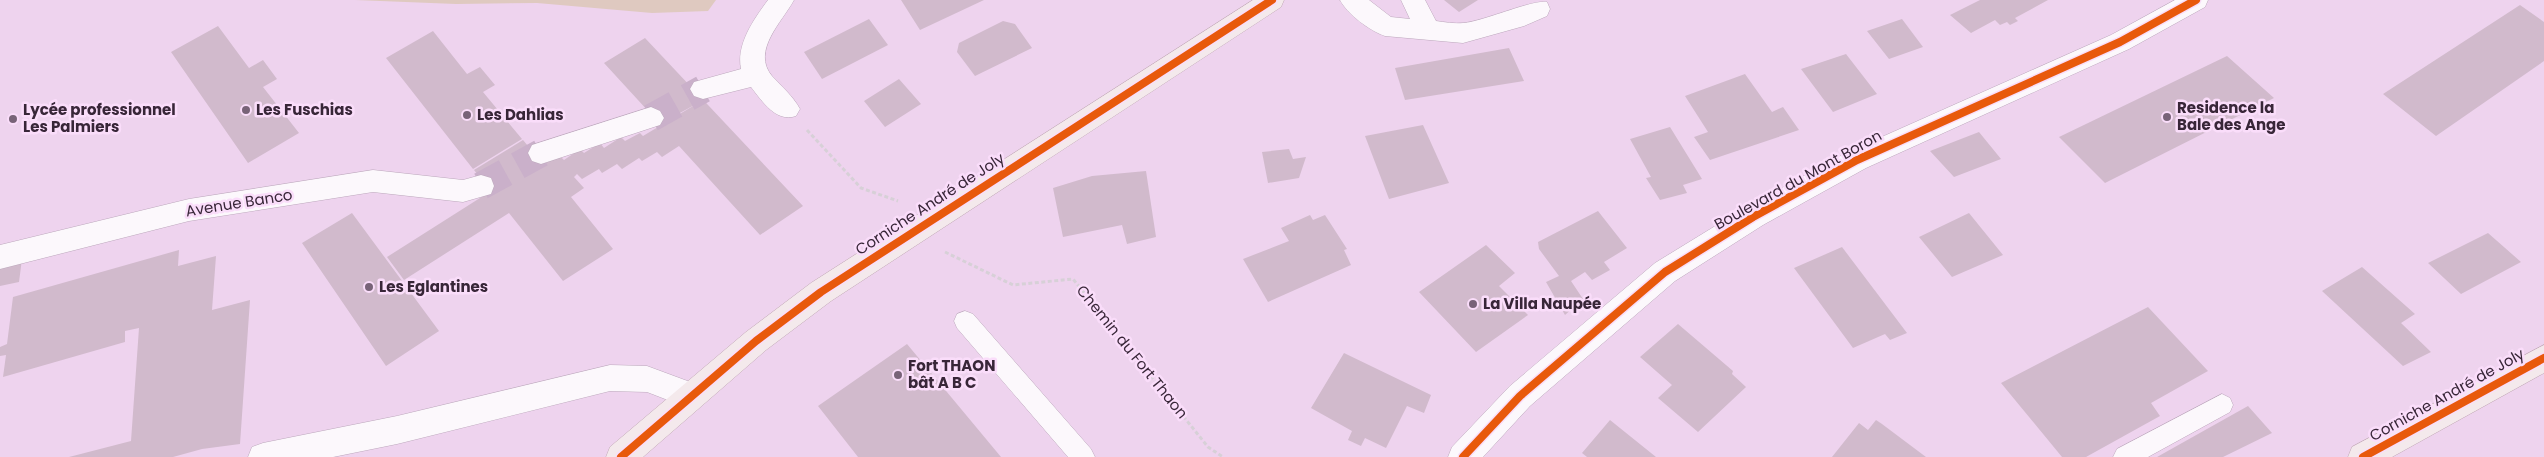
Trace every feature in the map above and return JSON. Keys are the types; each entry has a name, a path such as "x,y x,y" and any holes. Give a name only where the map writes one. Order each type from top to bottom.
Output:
{"main road":[{"name":"Corniche André de Joly","path":"620,457 756,341 821,292 1272,0"},
{"name":"Corniche André de Joly","path":"2363,457 2544,358"}],"street":[{"path":"782,0 766,22 752,50 756,75 787,109"},
{"path":"1352,0 1385,26 1463,33 1515,19 1538,8"},
{"path":"1413,0 1427,29"},
{"name":"Boulevard du Mont Boron","path":"1463,457 1520,396 1665,272 1753,217 1857,160 2113,45 2196,0"},
{"path":"703,89 756,75"},
{"path":"540,153 651,118"},
{"name":"Avenue Banco","path":"0,257 189,210 373,181 463,191 481,186"},
{"path":"263,457 397,430 610,378 647,379 691,396"}],"lane":[{"path":"965,321 1083,457"},
{"path":"2125,457 2222,405"}],"path":[{"path":"787,109 861,188 898,201"}],"shaded area":[{"path":"355,0 716,0 708,11 652,13 537,3 456,4"}],"building":[{"path":"901,0 984,0 920,30"},
{"path":"1444,0 1478,0 1459,12"},
{"path":"1980,0 2048,0 2015,18 2018,21 2010,25 2007,22 2000,25 1995,20 1971,33 1950,15"},
{"path":"2520,5 2544,22 2544,61 2436,136 2383,94"},
{"path":"869,19 888,45 822,79 804,52"},
{"path":"1902,19 1923,47 1889,59 1867,31"},
{"path":"1003,21 1015,24 1032,48 975,76 957,52 959,43"},
{"name":"Les Fuschias","path":"218,26 249,68 263,60 277,79 263,87 299,133 248,163 171,52"},
{"name":"Les Dahlias","path":"433,31 467,74 480,67 495,85 483,92 522,139 473,169 386,58"},
{"path":"645,38 803,206 760,235 679,146 662,157 657,152 642,161 639,158 622,169 617,164 602,173 599,169 582,179 577,174 574,177 584,188 571,197 613,249 563,281 509,213 404,280 387,257 491,191 474,170 523,140 543,164 558,154 564,160 580,149 584,153 600,143 604,148 621,137 625,141 640,133 643,136 698,103 660,124 604,63"},
{"path":"1509,48 1524,81 1405,100 1395,68"},
{"path":"1846,54 1877,94 1833,112 1801,69"},
{"name":"Residence la Bale des Ange","path":"2227,56 2274,98 2105,183 2059,137"},
{"path":"1745,74 1772,112 1783,107 1799,130 1710,160 1694,137 1708,132 1685,96"},
{"path":"899,79 921,104 885,127 864,101"},
{"path":"1423,125 1449,183 1389,199 1365,136"},
{"path":"1670,127 1702,179 1683,185 1687,193 1660,200 1646,178 1651,177 1630,139"},
{"path":"1979,132 2001,159 1954,177 1930,151"},
{"path":"1289,149 1293,159 1306,157 1299,178 1268,183 1262,152"},
{"path":"1146,171 1156,237 1127,244 1122,225 1063,237 1053,188 1092,176"},
{"path":"1598,211 1627,248 1604,262 1610,270 1592,280 1585,272 1571,281 1583,299 1565,315 1546,282 1559,276 1539,249 1538,242"},
{"name":"Les Eglantines","path":"352,213 439,331 386,366 302,243"},
{"path":"1969,213 2003,255 1952,277 1919,237"},
{"path":"1310,215 1313,220 1325,215 1347,249 1344,250 1351,265 1268,302 1243,259 1289,241 1281,228"},
{"path":"2488,233 2521,262 2461,294 2428,263"},
{"name":"La Villa Naupée","path":"1486,245 1515,273 1499,286 1528,315 1476,352 1419,292"},
{"path":"1842,247 1907,333 1890,340 1885,334 1853,348 1794,268"},
{"path":"179,250 178,266 216,256 212,310 250,300 240,444 202,449 173,457 69,457 131,441 139,328 125,331 125,342 3,377 6,355 0,356 0,347 7,344 13,297"},
{"path":"22,259 19,282 0,286 0,265"},
{"path":"2362,267 2415,314 2401,323 2431,352 2403,366 2322,291"},
{"path":"2148,307 2208,371 2151,403 2160,416 2086,457 2062,457 2001,383"},
{"path":"1678,324 1733,371 1732,374 1746,387 1698,432 1658,398 1672,385 1640,357"},
{"name":"Fort THAON bât A B C","path":"907,344 1001,457 858,457 818,406"},
{"path":"1344,353 1431,395 1424,413 1407,406 1386,448 1365,438 1361,446 1348,440 1352,431 1311,408"},
{"path":"2248,406 2272,433 2223,457 2157,457"},
{"path":"1610,420 1656,457 1587,457 1582,453"},
{"path":"1876,420 1926,457 1832,457 1859,423 1868,430"}],"tunnel":[{"path":"651,118 703,89"},
{"path":"481,186 541,153"}],"cycle path":[{"path":"621,457 756,341 821,292 1272,0"},
{"path":"1463,457 1520,396 1665,272 1753,217 1857,160 2120,42 2196,0"},
{"path":"2363,457 2544,358"}],"place":[{"name":"Les Fuschias","path":"246,110"},
{"name":"Les Dahlias","path":"467,115"},
{"name":"Residence la Bale des Ange","path":"2167,117"},
{"name":"Lycée professionnel Les Palmiers","path":"13,119"},
{"name":"Les Eglantines","path":"369,287"},
{"name":"La Villa Naupée","path":"1473,304"},
{"name":"Fort THAON bât A B C","path":"898,375"}]}
